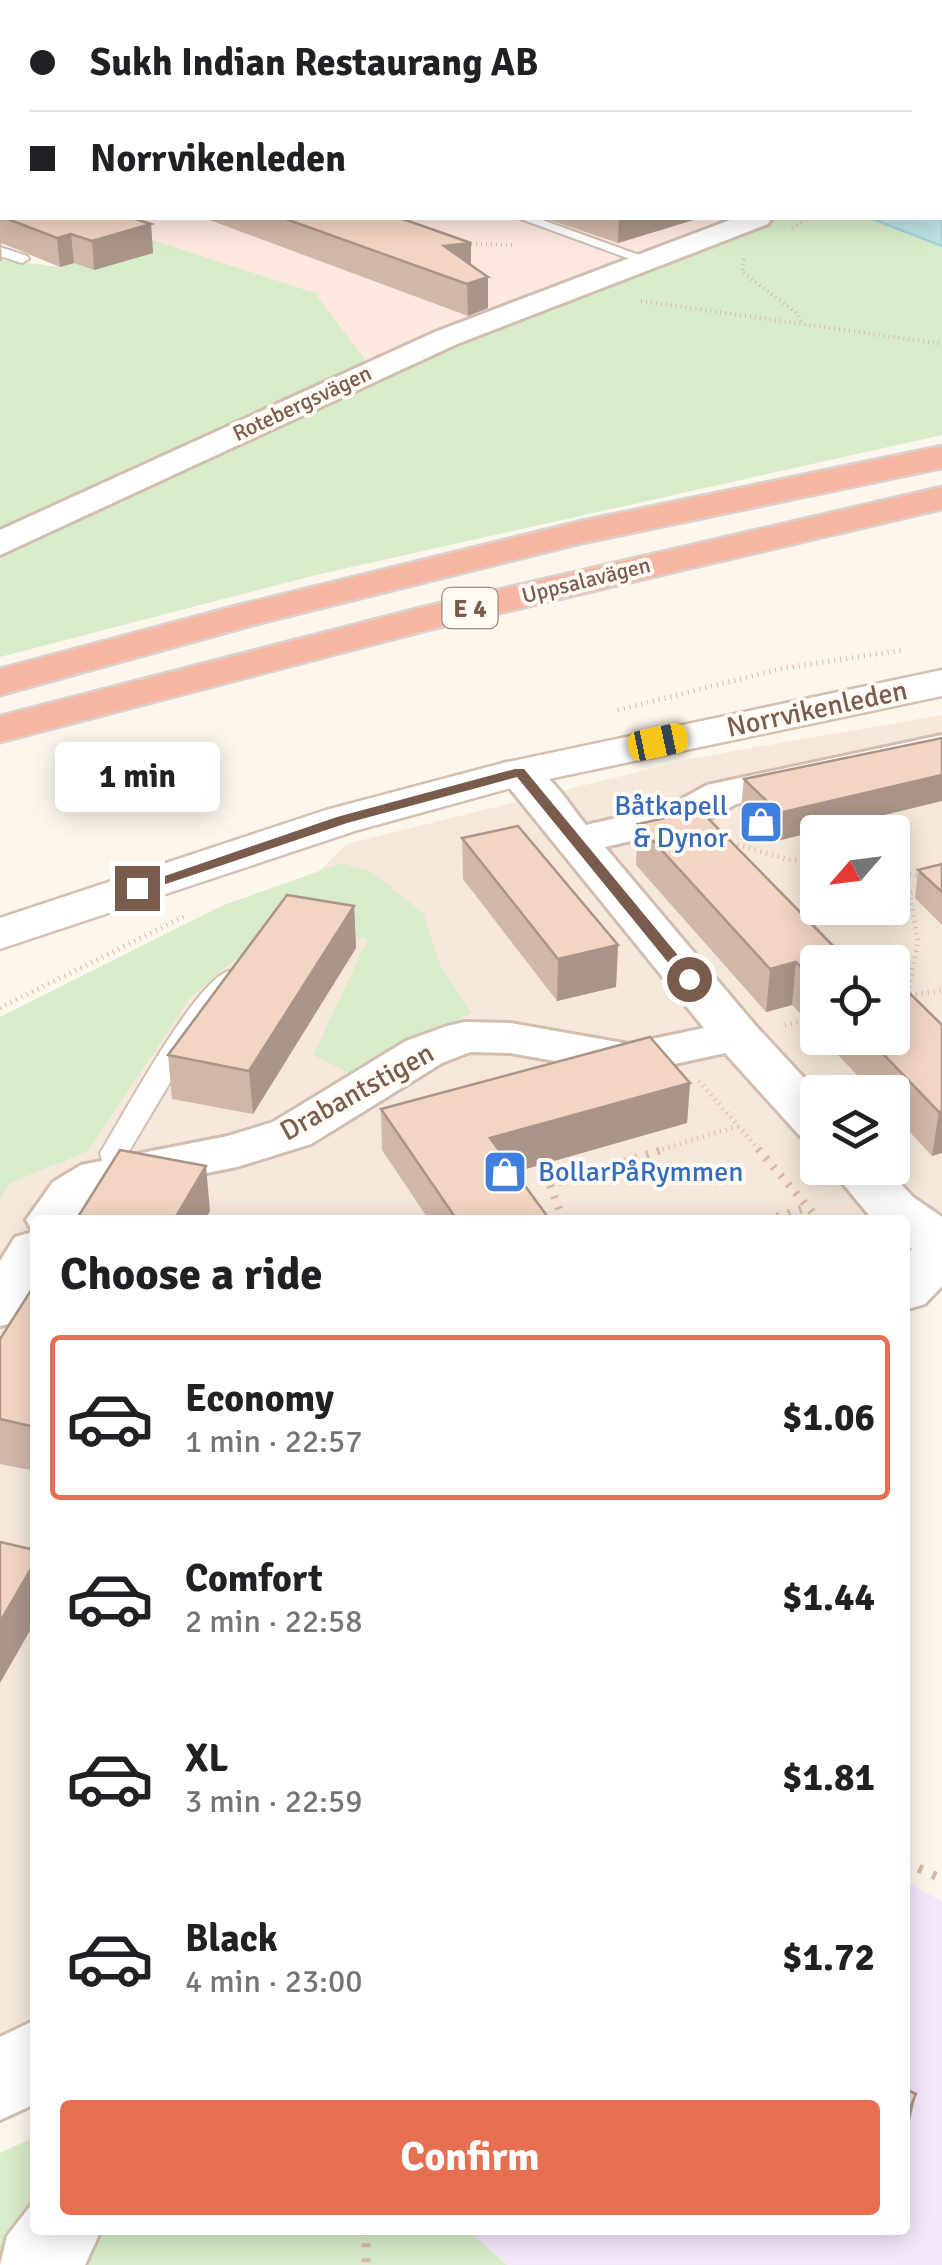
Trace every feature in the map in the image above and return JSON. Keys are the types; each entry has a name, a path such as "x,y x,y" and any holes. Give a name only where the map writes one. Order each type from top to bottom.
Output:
{"highway":[{"name":"Uppsalavägen","path":"0,682 246,615 582,532 942,457"},
{"name":"Uppsalavägen","path":"0,730 424,619 942,498"}],"main road":[{"name":"Norrvikenleden","path":"0,934 342,820 520,772 942,683"}],"street":[{"name":"Rotebergsvägen","path":"0,544 350,380 567,290 646,260 757,232"},
{"path":"575,840 684,816 722,794 942,748"},
{"path":"520,772 737,1036 800,1105"},
{"name":"Drabantstigen","path":"56,1215 82,1185 116,1172 237,1150 292,1133 424,1052 465,1037 510,1038 628,1059 737,1036"},
{"path":"872,1185 897,1215"},
{"path":"910,1238 926,1267"},
{"path":"0,1308 30,1258"},
{"path":"0,2084 30,2060"},
{"path":"37,2265 57,2235"}],"lane":[{"path":"530,220 646,260"},
{"path":"0,251 22,260"},
{"path":"116,1172 114,1153 205,1003 229,979"}],"path":[{"path":"792,228 806,220"},
{"path":"757,232 743,260 742,272 798,314 802,324"},
{"path":"466,244 561,247 586,257 609,273"},
{"path":"567,290 942,344"},
{"path":"684,816 718,839 800,861"},
{"path":"910,875 942,881"},
{"path":"910,984 918,950 918,928 908,904 911,893 942,881"},
{"path":"0,1008 190,914"},
{"path":"910,993 942,990"},
{"path":"561,1215 550,1186 738,1126"},
{"path":"782,1215 808,1207"},
{"path":"910,1864 942,1879"},
{"path":"366,2235 366,2265"}],"shaded area":[{"path":"123,220 718,220 369,365 178,251 128,232"},
{"path":"942,715 942,1247 910,1257 910,1215 30,1215 30,2020 0,2047 0,1144 153,1030 347,844 694,758"},
{"path":"910,1885 942,1901 942,2265 507,2265 474,2235 910,2235"}],"green space":[{"path":"766,220 875,220 942,246 942,435 316,575 0,657 0,548 568,294"},
{"path":"0,229 128,232 315,293 369,365 0,530 0,259 60,267 35,237 0,245"},
{"path":"342,863 372,872 424,914 441,967 472,1013 352,1075 313,1055 368,939 275,926 191,997 88,1151 10,1183 0,1200 0,1017 221,906"},
{"path":"30,2139 30,2235 474,2235 507,2265 0,2265 0,2153"}],"water":[{"path":"875,220 942,220 942,246"}],"building":[{"path":"10,220 138,220 151,224 92,241 71,234 57,238"},
{"path":"289,220 406,220 471,243 444,246 488,277 467,284"},
{"path":"942,738 942,775 779,813 744,779"},
{"path":"700,810 800,912 800,925 813,925 832,945 800,945 800,966 796,962 770,969 638,824"},
{"path":"518,826 618,945 558,959 462,838"},
{"path":"942,864 942,892 918,870"},
{"path":"287,895 354,906 249,1071 168,1055"},
{"path":"910,994 942,1025 942,1111 910,1082 910,1075 904,1075 884,1055 910,1055"},
{"path":"650,1037 690,1083 490,1138 546,1215 454,1215 381,1109"},
{"path":"120,1150 206,1166 177,1215 79,1215"},
{"path":"30,1292 30,1426 0,1419 0,1339"},
{"path":"0,1542 30,1549 30,1571 0,1622"}],"place":[{"name":"Båtkapell & Dynor","path":"761,822"},
{"name":"BollarPåRymmen","path":"505,1172"}],"route":[{"path":"137,888 342,820 520,772 689,979"}]}
